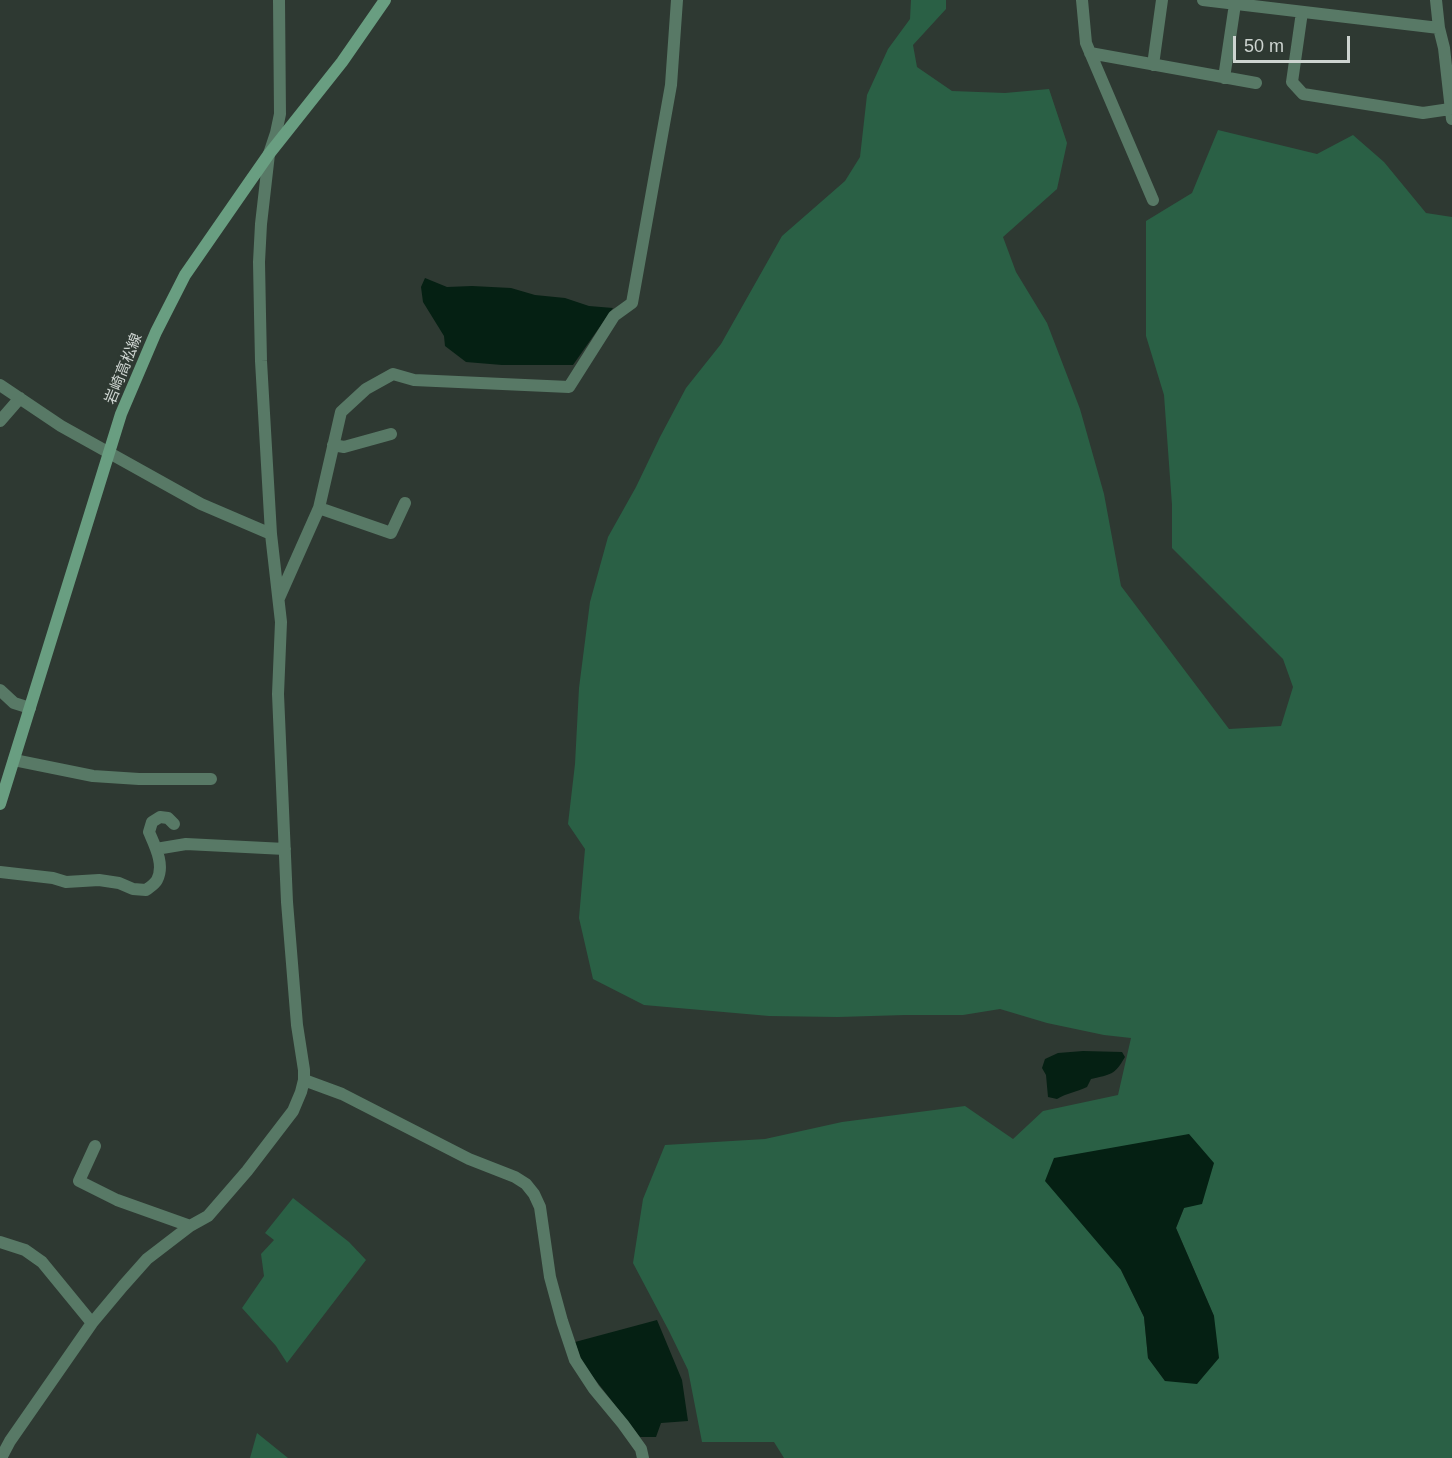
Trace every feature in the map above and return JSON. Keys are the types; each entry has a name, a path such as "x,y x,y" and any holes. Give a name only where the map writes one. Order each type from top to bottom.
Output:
{"main road":[{"name":"岩崎高松線","path":"0,804 122,414 156,332 185,275 269,154 342,62 385,0"}],"street":[{"path":"2,1458 10,1442 92,1323 147,1259 190,1226 208,1216 292,1111 304,1080 287,903 278,694 281,622 271,534 261,361 259,262 269,154 280,114 279,0"},
{"path":"279,600 319,508 341,412 366,389 393,374 414,380 569,387 614,316 632,303 671,85 677,0"},
{"path":"1082,0 1086,44 1153,200"},
{"path":"1153,65 1162,0"},
{"path":"1203,0 1439,28"},
{"path":"1302,12 1292,82 1303,94 1423,113 1451,114 1448,48 1439,28 1436,0"},
{"path":"1224,78 1235,4"},
{"path":"1090,53 1256,83"},
{"path":"0,385 61,426 201,504 271,534"},
{"path":"0,421 20,398"},
{"path":"333,446 344,447 391,434"},
{"path":"319,508 391,532 405,503"},
{"path":"0,690 14,703 30,708"},
{"path":"14,760 93,776 139,779 211,779"},
{"path":"0,872 53,878 66,882 99,880 146,890 156,881 160,868 149,832 152,822 160,817 168,818 174,824"},
{"path":"156,849 186,844 285,849"},
{"path":"304,1080 342,1094 469,1160 515,1176 526,1184 540,1207 550,1277 575,1360 594,1389 641,1449 643,1458"},
{"path":"95,1146 78,1181 117,1200 190,1226"},
{"path":"0,1242 25,1250 42,1262 92,1323"}],"green space":[{"path":"911,0 946,0 946,9 913,45 917,67 952,91 1005,93 1049,89 1067,143 1057,189 1003,237 1016,272 1047,323 1080,409 1104,494 1121,586 1229,729 1281,726 1293,687 1283,659 1172,548 1172,505 1164,395 1146,336 1146,221 1192,193 1218,130 1317,154 1353,135 1384,162 1426,213 1452,217 1452,1458 784,1458 774,1442 702,1442 688,1370 633,1263 643,1199 665,1145 765,1139 842,1122 965,1106 1013,1139 1043,1111 1118,1095 1131,1038 1047,1023 1000,1009 963,1015 838,1017 769,1016 644,1005 593,979 579,918 585,849 568,824 575,764 579,688 590,602 608,537 686,388 721,344 782,236 845,181 860,157 867,95 888,49 910,19","holes":["1214,1163 1184,1208 1176,1228 1214,1316 1165,1381 1148,1358 1144,1317 1121,1270"]},
{"path":"293,1198 349,1242 366,1260 287,1363 276,1346 242,1308 264,1276 261,1254 274,1240 265,1233"},
{"path":"257,1433 288,1458 250,1458"}],"shaded area":[{"path":"425,278 447,287 511,288 535,295 565,298 589,306 613,308 573,365 502,365 466,362 445,346 444,336 423,302 421,287"},
{"path":"1122,1052 1125,1057 1115,1071 1091,1079 1087,1087 1057,1099 1048,1097 1046,1075 1042,1068 1045,1059 1058,1053"},
{"path":"1189,1134 1214,1163 1202,1204 1184,1208 1176,1228 1214,1316 1219,1358 1197,1384 1165,1381 1148,1358 1144,1317 1121,1270 1045,1181 1054,1158"},
{"path":"657,1320 682,1380 688,1421 661,1423 656,1437 640,1437 583,1364 575,1342"}]}
